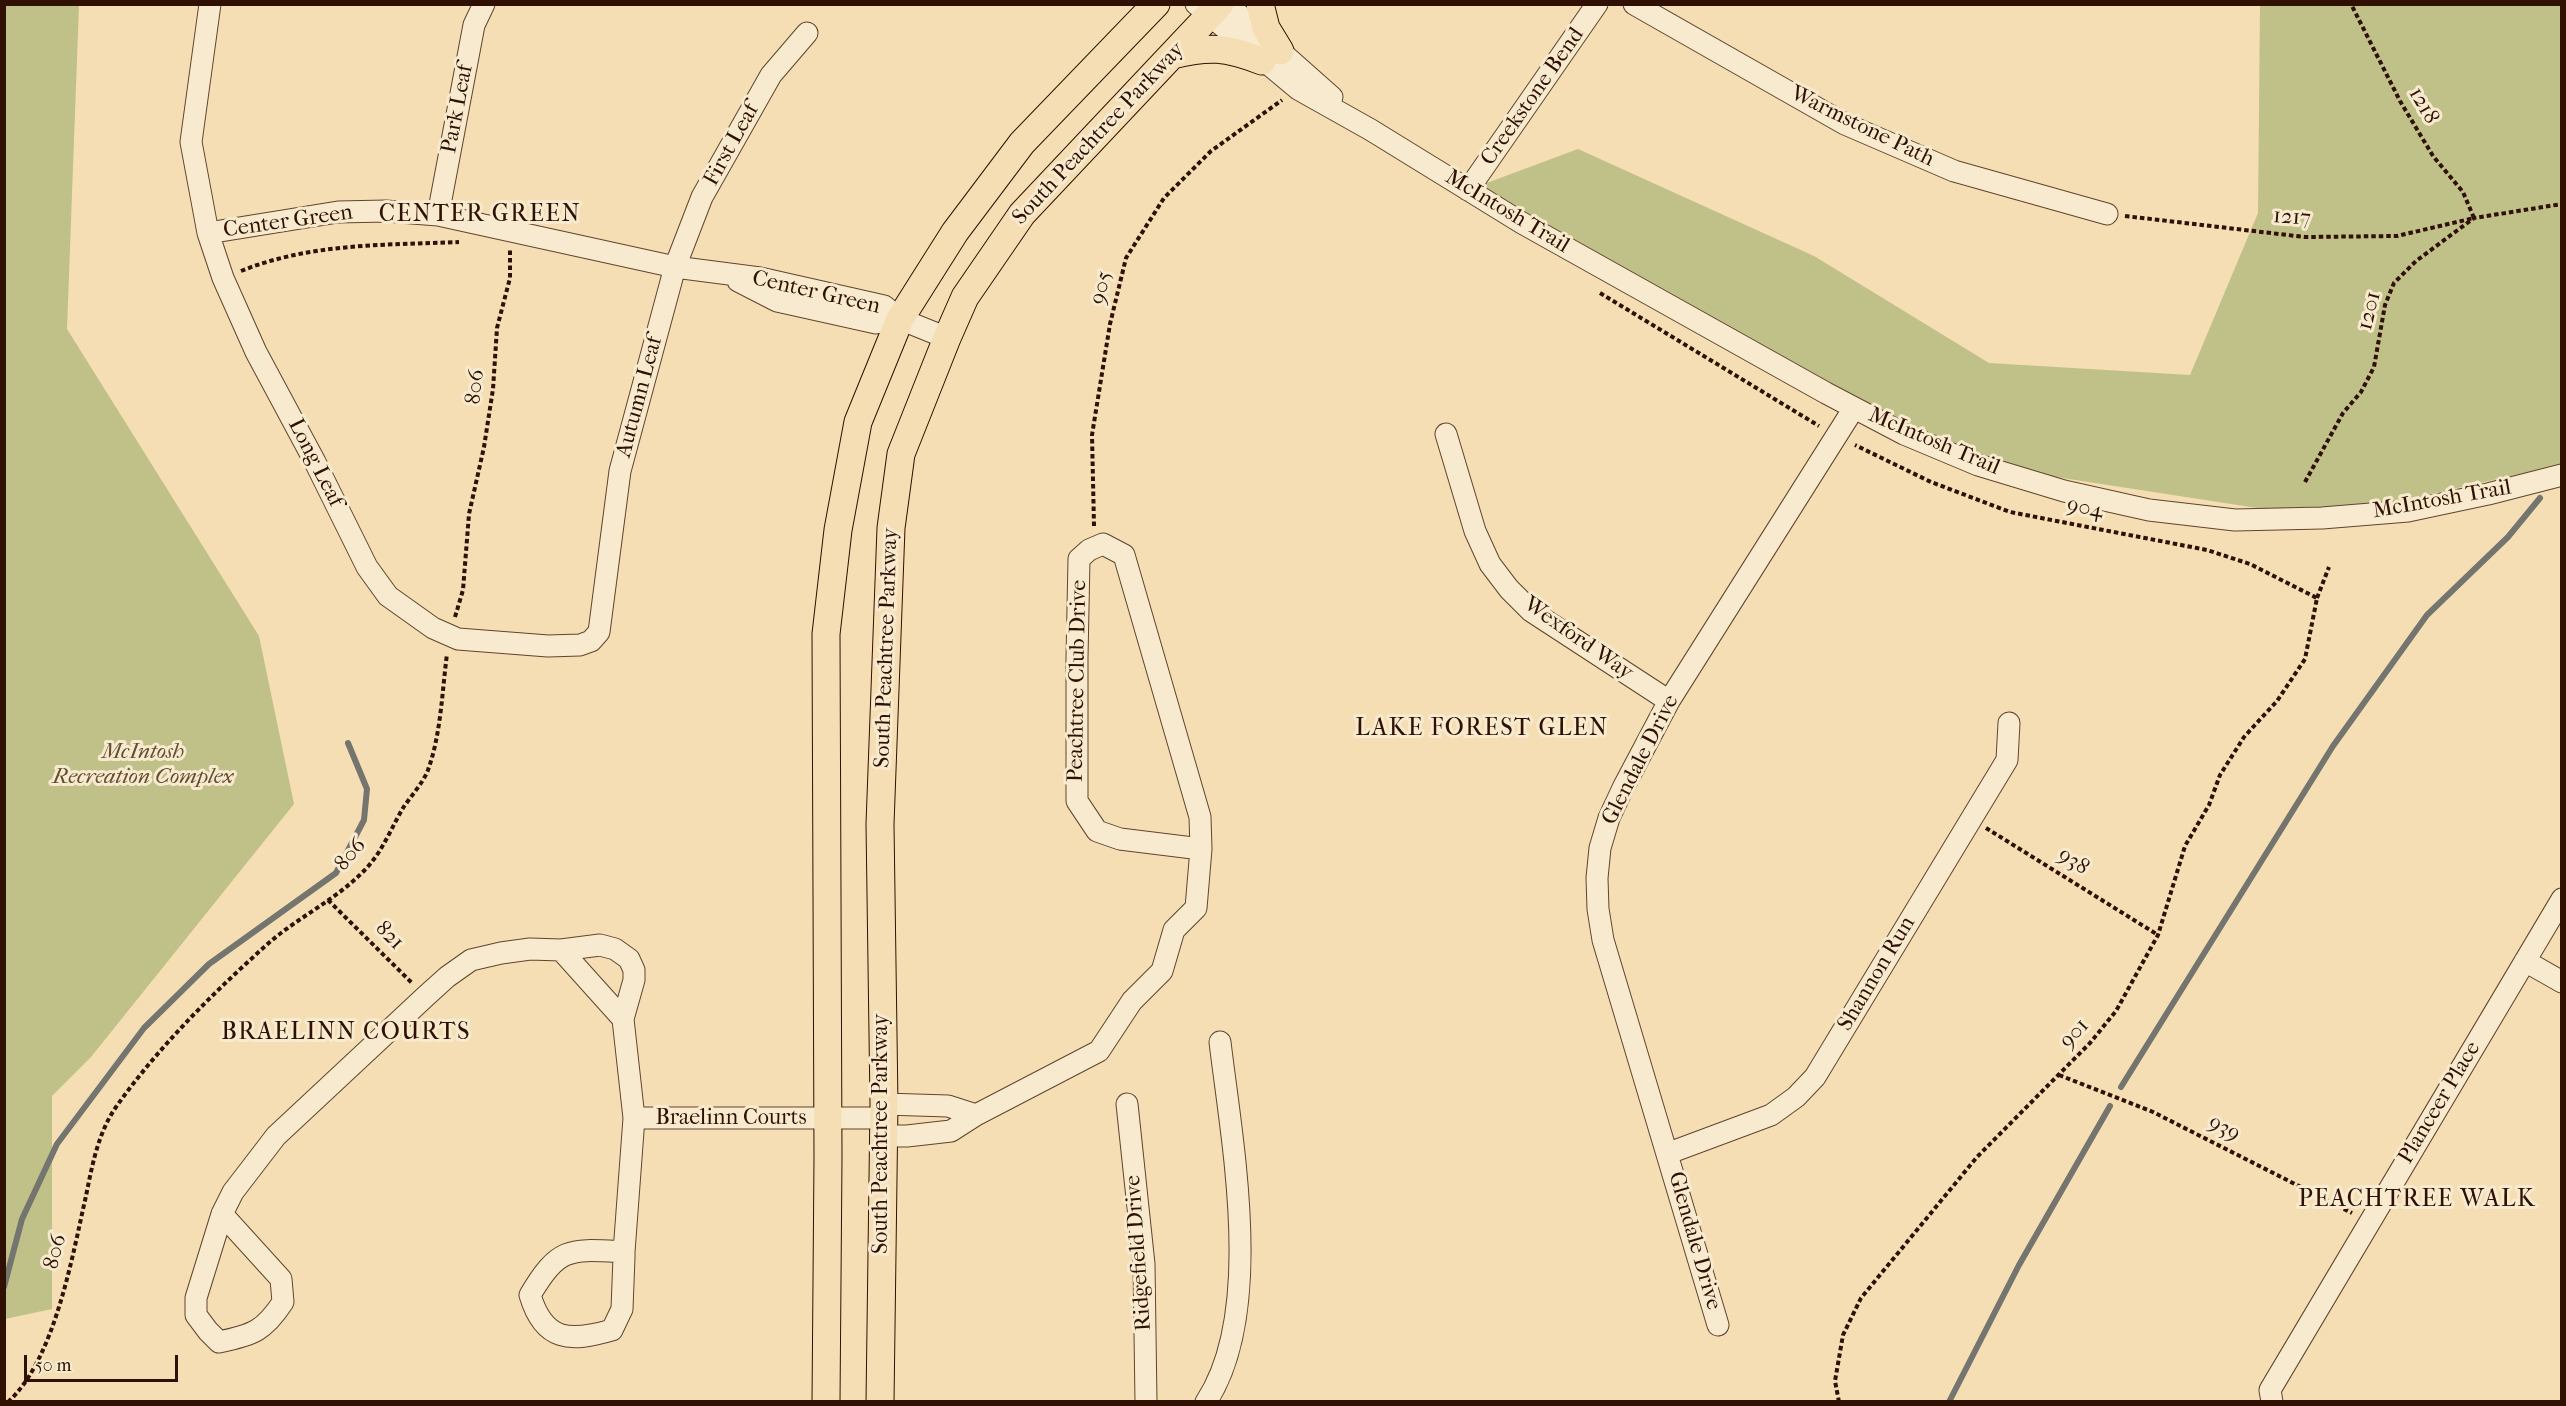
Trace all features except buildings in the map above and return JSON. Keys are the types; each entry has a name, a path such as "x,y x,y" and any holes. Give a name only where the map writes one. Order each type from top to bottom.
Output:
{"main road":[{"path":"1119,43 1132,14 1132,4"},
{"name":"South Peachtree Parkway","path":"826,1401 828,1119 826,634 838,530 858,422 900,319 955,232 1022,143 1156,4"},
{"path":"1172,55 1202,48 1271,56 1260,4"},
{"name":"South Peachtree Parkway","path":"880,1401 884,1119 880,824 891,528 901,454 946,338 965,297 1022,214 1172,55 1213,7"}],"street":[{"name":"Long Leaf","path":"210,4 191,142 208,233 223,279 256,352 315,462 367,567 388,596 434,628 458,639 548,646 580,645 591,641 599,632 613,529"},
{"name":"Park Leaf","path":"438,215 474,25 484,4"},
{"name":"Creekstone Bend","path":"1468,190 1597,4"},
{"name":"Warmstone Path","path":"1634,4 1855,128 1954,171 2107,214"},
{"name":"McIntosh Trail","path":"1213,7 1271,56 1298,89 1371,130 1522,224 1854,408 1904,434 1978,465 2064,491 2149,510 2235,520 2322,518 2408,511 2562,475"},
{"name":"First Leaf","path":"675,267 702,197 771,75 807,33"},
{"name":"Center Green","path":"208,233 338,212 386,211 438,215 675,267 721,273 777,301 876,323 900,319"},
{"name":"Autumn Leaf","path":"613,529 620,471 675,267"},
{"path":"900,319 946,338"},
{"name":"Glendale Drive","path":"1718,1325 1669,1153 1603,940 1598,909 1597,878 1600,848 1609,818 1670,701 1854,408"},
{"name":"Wexford Way","path":"1446,434 1475,531 1490,564 1509,589 1531,611 1670,701"},
{"name":"Peachtree Club Drive","path":"884,1119 908,1136 951,1131 976,1115 1099,1051 1132,1001 1162,971 1174,930 1196,908 1201,849 1200,817 1124,555 1103,544 1089,550 1079,559 1077,801 1097,831 1120,840 1201,849"},
{"name":"Shannon Run","path":"1669,1153 1771,1115 1796,1097 1815,1077 2007,760 2009,723"},
{"name":"Planceer Place","path":"2272,1401 2271,1390 2562,900"},
{"name":"Braelinn Courts","path":"222,1214 280,1279 284,1302 271,1322 248,1336 219,1342 196,1315 196,1298 222,1214 233,1192 276,1136 447,977 471,960 501,952 530,949 561,950 600,945 615,949 629,959 634,970 634,980 624,1019 634,1118 622,1309 612,1330 583,1338 553,1332 536,1317 530,1295 546,1268 567,1252 624,1252"},
{"path":"561,950 624,1019"},
{"path":"2525,961 2562,982"},
{"path":"1206,1401 1216,1387 1236,1322 1241,1224 1220,1042"},
{"name":"Ridgefield Drive","path":"1126,1104 1144,1264 1146,1401"},
{"path":"884,1119 948,1106 976,1115"},
{"name":"Braelinn Courts","path":"634,1118 884,1119"}],"path":[{"name":"1218","path":"2351,4 2400,101 2433,156 2463,192 2474,218"},
{"name":"905","path":"1089,550 1095,517 1092,435 1110,324 1126,258 1164,198 1211,151 1283,99"},
{"name":"1201","path":"2305,482 2343,413 2361,392 2374,367 2385,305 2394,283 2416,261 2474,218 2562,204"},
{"name":"1217","path":"2107,214 2305,237 2397,236 2474,218"},
{"name":"806","path":"8,1401 21,1389 34,1369 48,1334 66,1279 96,1148 115,1109 177,1033 246,963 282,932 344,888 371,862 428,772 439,722 449,636 463,590 468,514 494,389 497,328 510,278 512,230"},
{"path":"223,279 265,261 310,251 467,241"},
{"name":"904","path":"1796,413 1930,482 2010,512 2207,550 2250,564 2317,598"},
{"path":"2317,598 2329,567"},
{"name":"901","path":"1839,1401 1835,1381 1843,1335 1861,1298 1977,1157 2090,1043 2116,1011 2158,935 2185,846 2209,805 2220,775 2244,737 2277,701 2305,659 2317,598"},
{"name":"938","path":"1970,819 2158,935"},
{"name":"821","path":"328,900 426,996"},
{"name":"939","path":"2059,1075 2153,1112 2369,1222"}],"green space":[{"name":"McIntosh Recreation Complex","path":"4,5 79,5 67,329 259,636 294,804 91,1057 52,1096 52,1309 5,1319"},
{"path":"2260,5 2561,5 2561,465 2322,518 1978,465 1468,190 1578,149 1814,256 1989,363 2190,375 2258,213"}],"waterway":[{"path":"2121,1087 2333,746 2427,615 2508,537 2540,498"},
{"path":"4,1287 22,1219 57,1144 144,1028 209,964 336,873 364,820 367,789 348,743"},
{"path":"1949,1402 2019,1265 2110,1106"}],"district":[{"name":"CENTER GREEN","path":"480,215"},
{"name":"LAKE FOREST GLEN","path":"1482,729"},
{"name":"BRAELINN COURTS","path":"346,1033"},
{"name":"PEACHTREE WALK","path":"2417,1200"}]}
